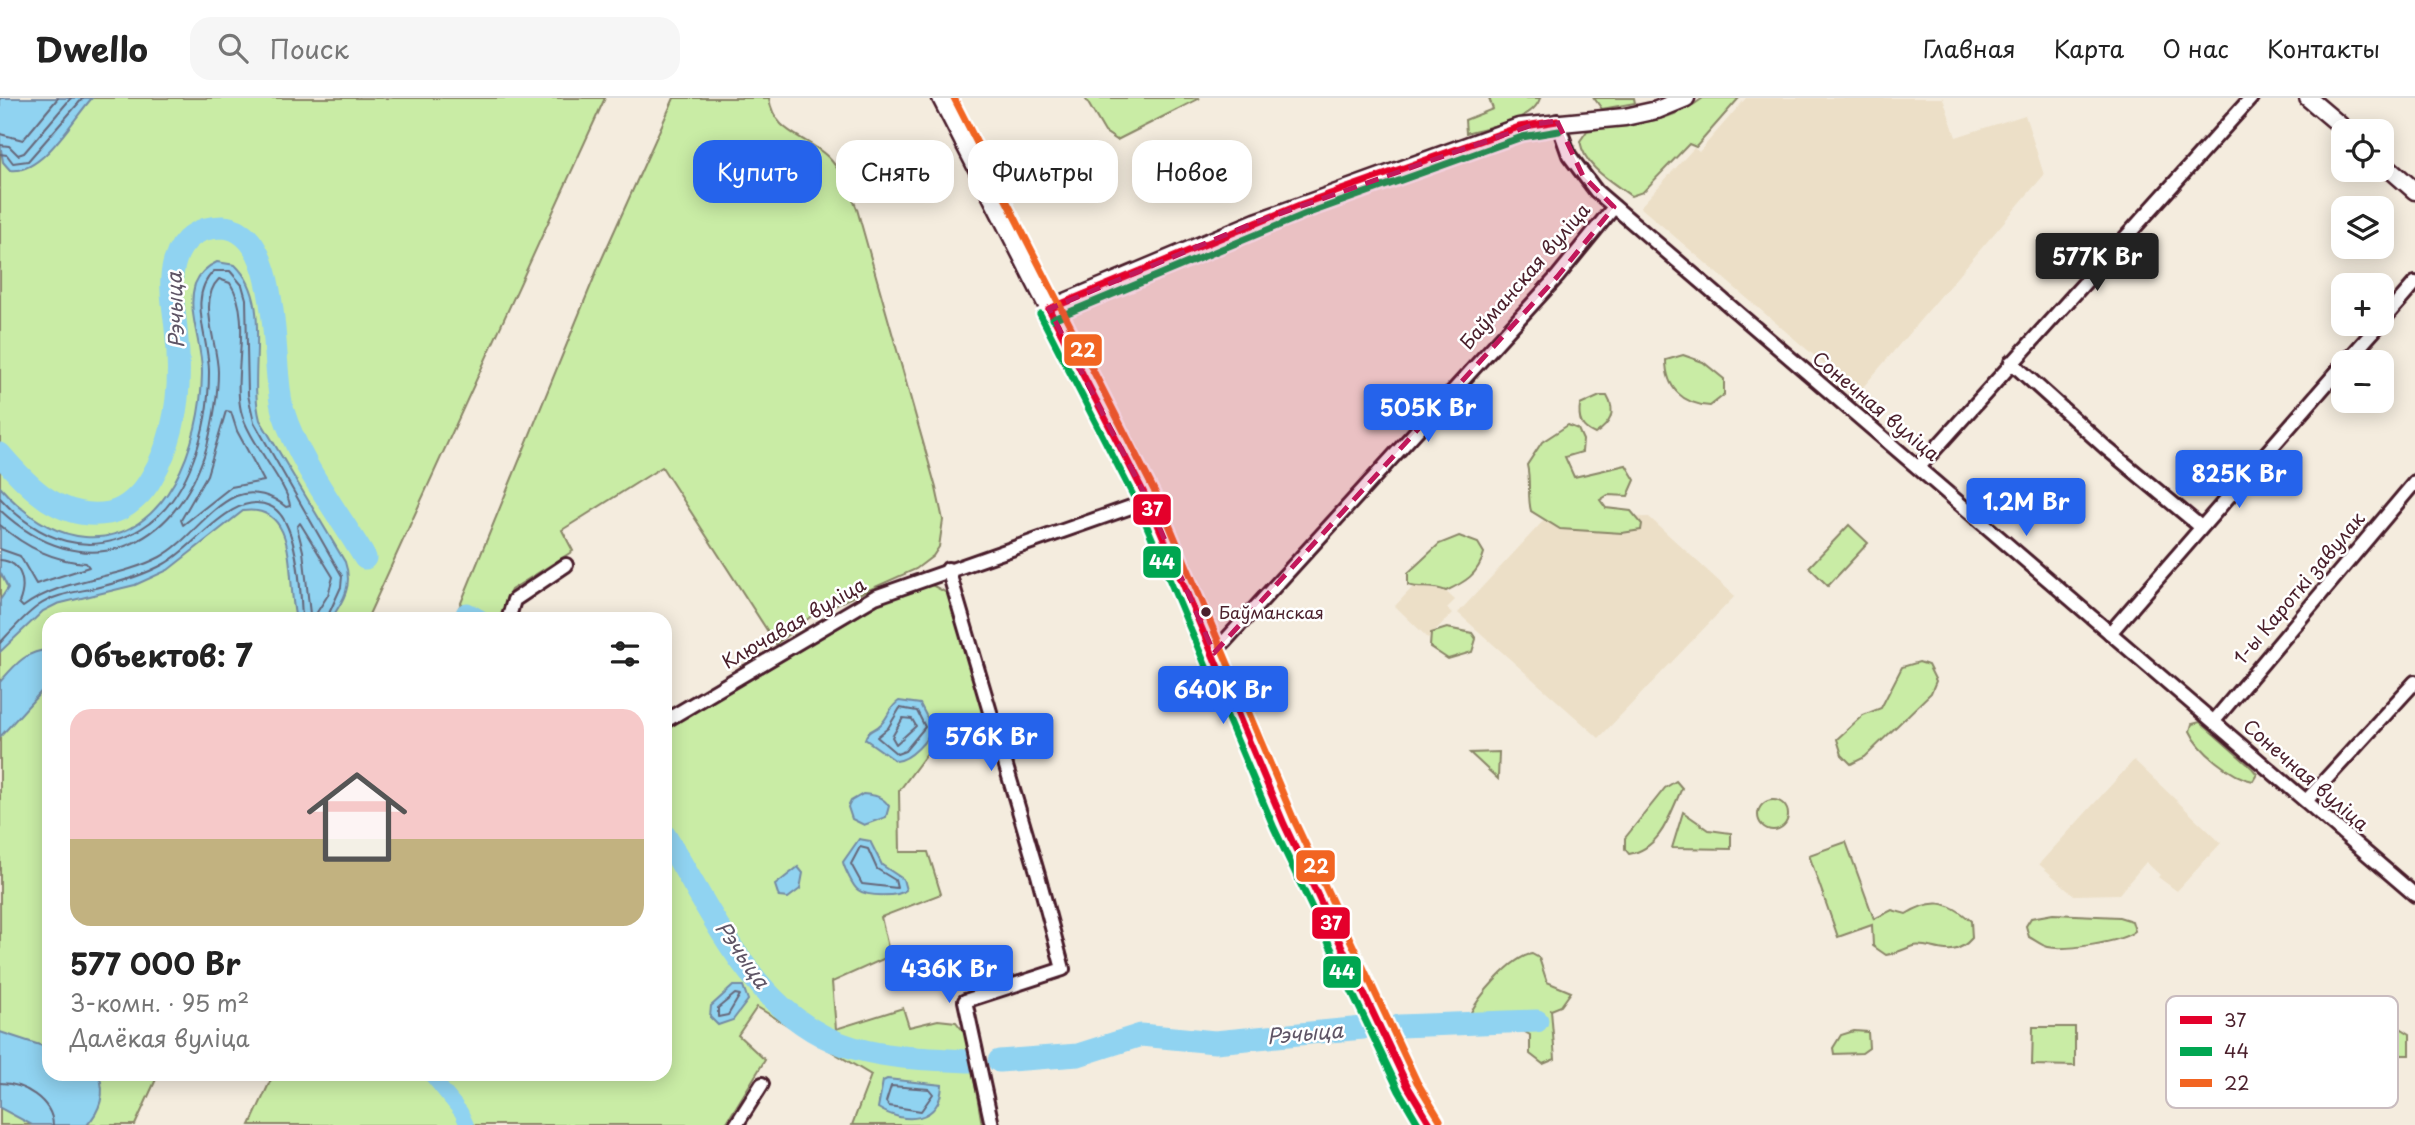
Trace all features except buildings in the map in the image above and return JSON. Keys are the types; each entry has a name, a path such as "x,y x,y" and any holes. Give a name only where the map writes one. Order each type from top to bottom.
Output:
{"main road":[{"path":"942,98 1148,501 1284,824 1408,1087 1431,1125"}],"street":[{"path":"1049,309 1302,204 1519,127 1557,121 1625,117 1657,110 1686,98"},
{"path":"1919,467 2251,98"},
{"path":"2308,98 2333,119"},
{"name":"Сонечная вуліца","path":"1557,121 1569,155 1583,176 1614,207 2415,893"},
{"path":"2394,173 2415,191"},
{"name":"Баўманская вуліца","path":"1214,653 1557,277 1614,207"},
{"path":"2394,308 2415,283"},
{"path":"2357,350 2370,336"},
{"path":"2011,362 2106,448 2201,527"},
{"path":"2110,633 2331,380"},
{"name":"1-ы Кароткі завулак","path":"2214,721 2415,482"},
{"name":"Ключавая вуліца","path":"672,717 875,597 948,569 1148,501"},
{"path":"510,612 514,600 566,565"},
{"path":"948,569 1063,969 965,1001 992,1125"},
{"path":"2306,801 2415,682"},
{"path":"736,1125 762,1084"}],"highlighted area":[{"path":"1557,121 1583,176 1614,207 1557,277 1214,653 1148,501 1049,309 1256,222 1535,124"}],"shaded area":[{"path":"1746,98 1943,98 1956,137 2025,115 2044,175 1858,393 1640,207 1694,148 1699,152"},
{"path":"1649,517 1735,596 1599,738 1458,613 1545,519"},
{"path":"1426,573 1455,600 1447,608 1452,613 1428,638 1395,606"},
{"path":"2134,760 2221,843 2177,891 2158,877 2160,875 2146,862 2119,894 2074,895 2039,864"}],"green space":[{"path":"0,98 605,98 370,612 42,612 42,1081 155,1081 135,1125 0,1125"},
{"path":"674,98 769,98 777,119 803,140 693,140 693,203 822,203 822,152 833,162 836,167 836,203 854,203 857,209 936,488 943,520 939,547 933,556 916,569 814,614 776,644 662,467 562,530 573,551 511,590 506,601 507,612 457,612 600,263"},
{"path":"1085,98 1200,98 1117,140 1105,132"},
{"path":"1489,98 1540,98 1536,106 1519,118 1466,133 1465,120 1493,109"},
{"path":"1594,98 1634,98 1635,103 1602,109"},
{"path":"1703,98 1739,98 1696,147 1689,144 1643,192 1631,196 1600,173 1587,159 1580,141 1587,131 1662,118 1676,114"},
{"path":"1683,355 1703,362 1724,379 1724,395 1710,406 1684,398 1673,387 1666,360"},
{"path":"1600,396 1607,396 1612,413 1605,426 1595,434 1582,423 1580,405"},
{"path":"1568,425 1578,429 1583,440 1582,452 1565,457 1574,477 1626,465 1635,480 1628,496 1608,495 1600,500 1606,508 1631,511 1642,524 1641,530 1622,533 1560,529 1531,511 1527,465 1542,442"},
{"path":"1849,525 1868,543 1828,586 1809,567"},
{"path":"1459,536 1478,543 1484,553 1470,577 1446,591 1408,585 1408,573 1439,544"},
{"path":"930,584 949,594 956,603 992,734 931,748 899,791 900,852 928,852 941,894 881,917 890,956 832,982 836,1029 903,1008 909,1027 938,1020 956,1022 967,1036 982,1125 852,1125 871,1075 757,1007 738,1035 765,1060 725,1125 250,1125 270,1081 672,1081 672,725 902,592"},
{"path":"1447,628 1472,633 1476,639 1472,652 1448,659 1430,647 1431,633"},
{"path":"1919,662 1928,665 1936,681 1931,693 1865,757 1851,764 1842,755 1837,739 1863,715 1881,708 1902,667"},
{"path":"2200,722 2252,768 2257,774 2253,781 2226,769 2208,755 2190,731 2192,724"},
{"path":"1499,752 1498,779 1470,753"},
{"path":"1676,781 1682,788 1663,829 1649,845 1629,854 1625,849 1625,838 1665,788"},
{"path":"1773,800 1779,801 1787,809 1787,821 1779,829 1773,830 1767,829 1759,821 1758,815 1759,809 1767,801"},
{"path":"1683,812 1709,830 1731,833 1731,849 1672,848"},
{"path":"1846,842 1874,919 1892,910 1906,914 1924,905 1947,905 1971,921 1972,938 1956,949 1941,950 1920,945 1886,955 1873,946 1872,925 1838,937 1809,855"},
{"path":"2053,914 2119,917 2132,921 2135,931 2118,939 2093,945 2048,947 2029,937 2026,926 2031,918"},
{"path":"1532,954 1539,958 1547,982 1571,992 1561,1006 1551,1010 1555,1059 1543,1064 1530,1054 1530,1035 1521,1030 1476,1029 1469,1016 1487,989 1505,970"},
{"path":"2033,1027 2075,1027 2075,1066 2032,1065"},
{"path":"2398,1027 2410,1034 2410,1055 2398,1055"},
{"path":"1854,1031 1868,1032 1869,1048 1862,1053 1834,1054 1833,1048 1841,1035"}],"water":[{"path":"0,98 92,98 45,155 34,164 10,170 3,162 0,143"},
{"path":"217,262 235,265 247,280 254,298 257,318 256,381 260,420 345,562 348,585 340,605 336,612 295,612 288,549 283,532 274,520 262,512 243,511 168,570 135,585 57,604 43,611 0,652 0,600 8,588 0,572 0,487 38,520 60,531 85,537 114,534 138,523 158,505 174,482 195,428 202,363 192,306 195,284 207,268"},
{"path":"41,651 42,691 0,737 0,682 27,656"},
{"path":"899,701 920,704 932,727 918,748 907,757 896,761 865,739 868,733 884,721"},
{"path":"863,794 884,800 889,806 886,817 864,825 852,819 848,807 851,801"},
{"path":"859,839 870,841 882,865 903,879 906,890 883,895 868,894 856,888 843,862"},
{"path":"798,867 803,873 800,889 788,898 779,897 775,885"},
{"path":"733,986 743,986 748,1000 733,1020 718,1025 710,1017 711,1006"},
{"path":"0,1032 42,1046 42,1081 101,1082 100,1102 87,1125 32,1125 0,1108"},
{"path":"887,1079 942,1085 940,1098 928,1113 919,1117 899,1117 878,1108 883,1081"}],"waterway":[{"name":"Рэчыца","path":"0,454 35,490 61,507 76,512 109,513 128,504 140,494 161,460 173,424 176,405 179,367 172,286 175,261 182,246 192,235 206,229 222,227 242,234 256,251 266,275 271,304 283,411 309,468 365,558"},
{"name":"Рэчыца","path":"672,848 742,962 765,990 791,1015 820,1035 868,1052 971,1061"},
{"name":"Рэчыца","path":"1399,1026 1537,1021"},
{"name":"Рэчыца","path":"999,1061 1078,1055 1141,1035 1215,1042 1363,1028"},
{"path":"436,1081 461,1112 467,1125"}],"transit line":[{"name":"22","path":"954,98 1157,496 1294,820 1417,1082 1440,1120"},
{"name":"37","path":"1049,309 1302,204 1519,127 1557,121"},
{"name":"44","path":"1053,319 1306,214 1522,137 1559,131"},
{"name":"37","path":"1049,309 1148,501 1284,824 1408,1087 1431,1125"},
{"name":"44","path":"1040,314 1138,505 1274,828 1399,1091 1419,1125"}],"place":[{"name":"Баўманская","path":"1206,612"}]}
